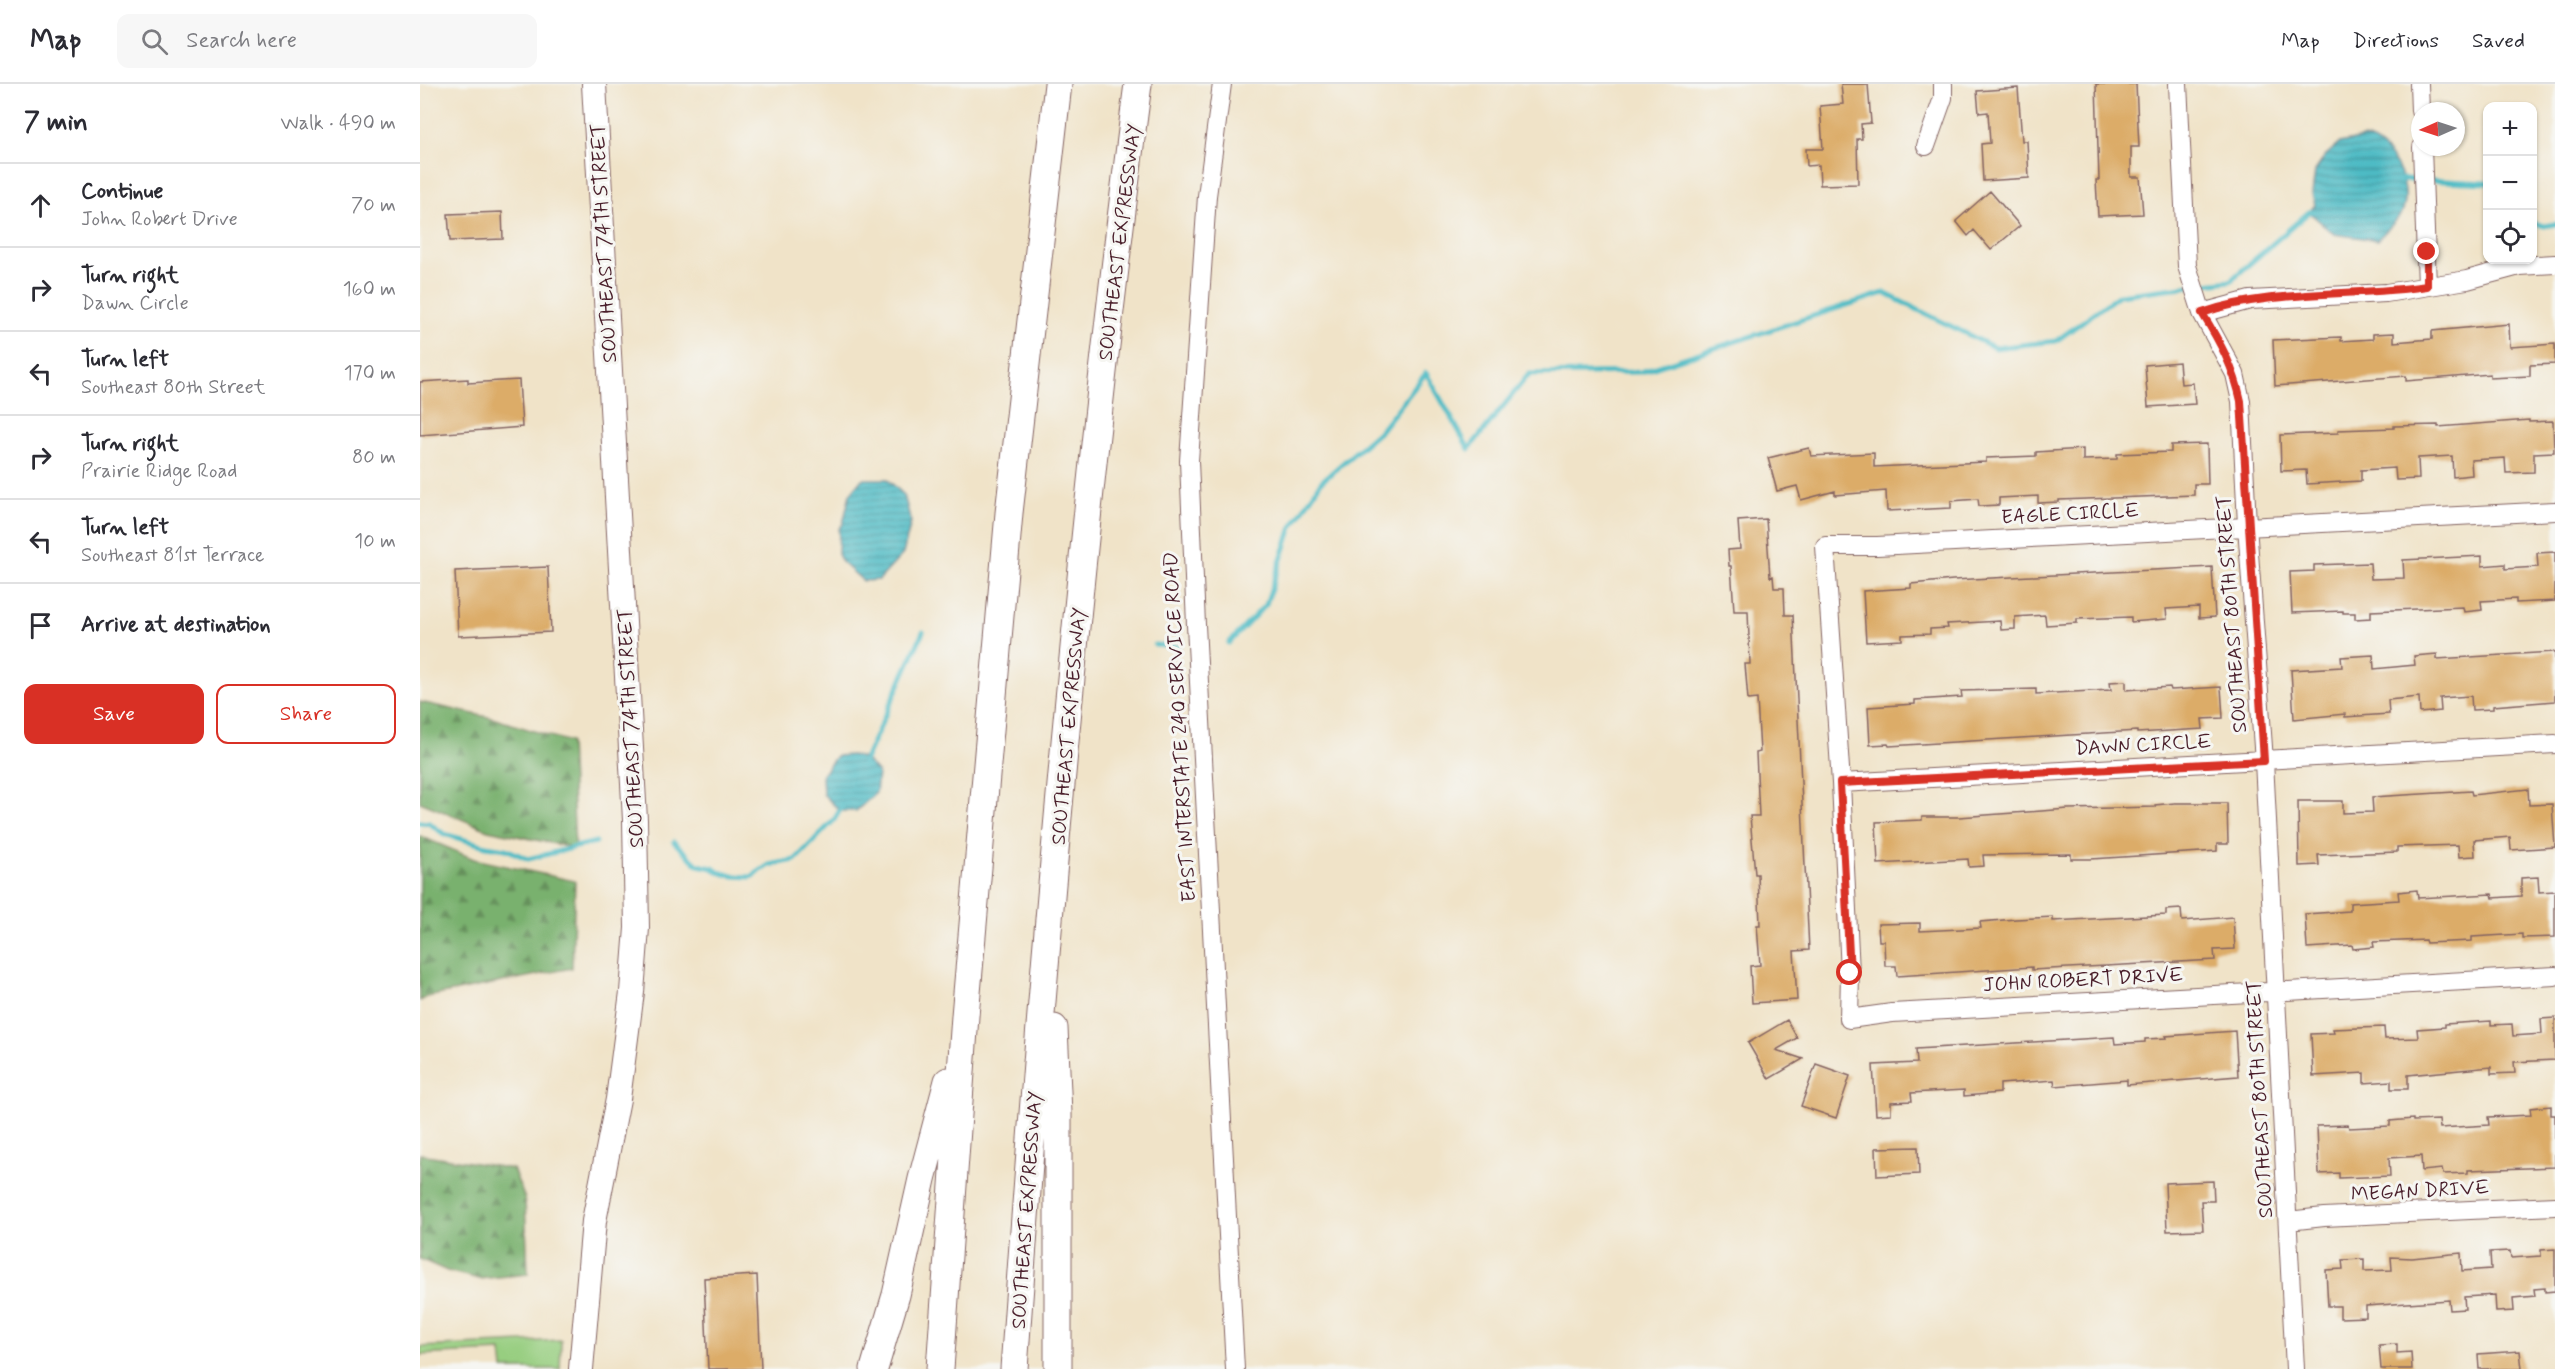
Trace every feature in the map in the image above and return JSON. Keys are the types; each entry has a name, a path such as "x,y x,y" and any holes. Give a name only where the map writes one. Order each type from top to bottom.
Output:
{"highway":[{"path":"940,1369 965,1016 1009,513 1058,84"},
{"name":"SOUTHEAST EXPRESSWAY","path":"1014,1369 1048,927 1096,442 1138,84"},
{"path":"1048,927 1058,1113 1058,1369"},
{"path":"874,1369 896,1295 922,1179 965,1016"}],"main road":[{"name":"SOUTHEAST 74TH STREET","path":"581,1369 594,1221 626,1046 637,917 635,808 594,84"}],"street":[{"name":"EAST INTERSTATE 240 SERVICE ROAD","path":"1222,84 1207,196 1189,461 1235,1369"},
{"path":"1926,146 1943,98 1942,84"},
{"name":"SOUTHEAST 80TH STREET","path":"2178,84 2187,266 2199,305 2235,374 2241,401 2247,525 2264,761 2295,1369"},
{"path":"2419,84 2420,102"},
{"path":"2422,156 2427,286"},
{"path":"2199,305 2386,292 2467,280 2519,266 2555,264"},
{"name":"EAGLE CIRCLE","path":"1840,783 1825,546 1877,546 2247,525 2555,511"},
{"name":"DAWN CIRCLE","path":"1840,783 2555,744"},
{"name":"JOHN ROBERT DRIVE","path":"1840,783 1850,973 1849,1019 1892,1012 2555,976"},
{"name":"MEGAN DRIVE","path":"2288,1221 2324,1217 2555,1206"}],"green space":[{"path":"420,702 492,718 570,742 575,848 488,830 420,802"},
{"path":"420,836 474,859 575,881 572,968 427,997 420,1001"},
{"path":"420,1154 513,1169 525,1199 528,1274 479,1279 447,1271 420,1259"},
{"path":"561,1340 560,1369 503,1369 501,1351 420,1355 420,1347"}],"water":[{"path":"2363,138 2383,148 2391,157 2398,167 2405,190 2402,212 2377,240 2334,234 2309,212 2315,205 2312,194 2315,171 2326,155 2340,143"},
{"path":"862,479 887,479 904,495 911,522 903,554 879,580 863,581 842,562 838,554 839,529 843,524 850,494"},
{"path":"852,755 865,759 878,773 876,793 856,811 840,811 823,794 822,775 836,756"}],"building":[{"path":"1841,84 1868,84 1871,123 1861,124 1862,139 1857,139 1858,184 1820,185 1819,165 1807,166 1806,149 1823,149 1820,106 1843,104"},
{"path":"2096,84 2136,84 2139,147 2131,147 2131,177 2140,177 2143,214 2098,216"},
{"path":"2018,88 2022,141 2027,141 2029,178 1983,181 1981,144 1990,143 1988,112 1979,113 1977,91"},
{"path":"1990,191 2020,226 1991,250 1974,230 1968,236 1956,221"},
{"path":"502,212 503,239 450,241 448,214"},
{"path":"2509,324 2510,347 2555,344 2555,364 2530,365 2530,376 2490,378 2490,374 2406,381 2406,376 2275,386 2273,340 2341,337 2341,341 2373,339 2373,334 2394,333 2394,342 2432,339 2432,331"},
{"path":"2179,362 2181,384 2193,383 2195,404 2148,407 2145,365"},
{"path":"468,379 468,383 519,380 522,427 420,435 420,382"},
{"path":"2529,420 2529,422 2553,421 2554,452 2534,453 2534,472 2506,473 2505,458 2471,460 2472,475 2453,477 2452,456 2418,458 2419,479 2396,480 2395,468 2361,470 2361,481 2307,484 2306,470 2281,471 2280,435 2338,433 2338,430 2394,428 2394,426 2438,425 2438,427"},
{"path":"2207,444 2208,484 2194,484 2194,495 2059,500 2059,502 2038,503 2038,496 1999,498 1999,505 1979,506 1978,499 1951,501 1951,508 1887,511 1886,491 1835,495 1835,491 1801,500 1797,486 1777,491 1768,458 1809,448 1811,456 1874,453 1874,467 1986,462 1986,458 2036,456 2036,452 2083,449 2083,460 2117,459 2117,454 2171,452 2171,445"},
{"path":"1766,519 1770,577 1773,576 1774,588 1784,588 1785,615 1793,615 1809,950 1794,951 1797,1000 1752,1003 1750,966 1760,965 1757,925 1760,925 1758,874 1755,874 1750,816 1759,816 1756,753 1760,752 1757,699 1748,700 1745,664 1750,664 1748,611 1734,611 1728,550 1740,549 1738,521"},
{"path":"2555,552 2555,601 2516,603 2516,599 2481,601 2482,610 2464,612 2463,607 2371,611 2371,618 2355,619 2355,613 2343,613 2343,611 2292,613 2290,572 2314,571 2314,565 2370,563 2371,579 2404,578 2403,560 2482,556 2482,566 2505,564 2505,569 2538,567 2537,553"},
{"path":"548,567 551,632 458,636 455,571"},
{"path":"2212,567 2215,617 2199,618 2199,607 2166,609 2167,619 2131,622 2131,617 2077,619 2077,623 2046,625 2045,615 2015,617 2015,629 2001,630 2000,621 1947,624 1948,628 1930,629 1930,634 1902,635 1902,640 1866,642 1863,591 1911,588 1911,584 1953,580"},
{"path":"2555,652 2555,701 2472,710 2471,696 2440,698 2441,711 2420,713 2419,697 2388,700 2389,714 2345,717 2345,714 2294,719 2291,670 2342,667 2341,657 2373,655 2374,669 2415,665 2414,656 2437,654 2437,659"},
{"path":"2126,681 2126,690 2221,687 2223,718 2202,719 2203,729 1889,746 1888,744 1870,745 1868,707 1915,704 1915,700 1962,697 1961,691 2036,689 2036,694 2111,690 2110,682"},
{"path":"2528,789 2529,805 2552,804 2555,847 2511,850 2510,837 2474,840 2475,856 2459,857 2458,845 2397,847 2397,852 2318,855 2319,865 2299,866 2298,801 2343,801 2343,813 2373,812 2372,797 2471,791 2472,795"},
{"path":"2227,803 2228,844 2217,844 2217,851 2091,859 2071,859 2071,854 1983,855 1984,866 1969,867 1968,859 1878,864 1876,822 1922,820 1922,817 1959,817 2068,809 2155,807 2155,805"},
{"path":"2538,877 2539,892 2555,891 2555,937 2522,938 2522,934 2472,937 2472,941 2373,942 2374,947 2353,949 2352,945 2307,948 2305,914 2350,911 2350,903 2399,900 2398,892 2417,890 2418,898 2492,894 2493,898 2521,896 2521,878"},
{"path":"2181,909 2182,921 2233,917 2235,949 2214,950 2215,960 2032,970 2032,967 1897,976 1896,966 1885,966 1884,941 1879,941 1878,924 1920,923 1920,931 1981,928 1980,922 2053,917 2053,921 2166,915 2166,910"},
{"path":"2555,1018 2555,1060 2514,1062 2515,1073 2491,1074 2491,1067 2408,1075 2408,1089 2391,1089 2391,1081 2364,1083 2364,1073 2313,1076 2311,1034 2334,1033 2333,1029 2384,1027 2385,1039 2418,1038 2417,1029 2445,1027 2445,1024 2491,1021 2491,1025 2512,1024 2513,1036 2542,1034 2541,1019"},
{"path":"1787,1020 1797,1038 1776,1050 1803,1059 1769,1079 1748,1043"},
{"path":"2235,1031 2238,1076 2127,1085 2127,1080 2055,1086 2054,1080 2000,1084 2000,1093 1964,1096 1964,1090 1911,1093 1912,1101 1891,1102 1891,1114 1876,1115 1873,1065 1917,1063 1916,1049 2114,1037 2115,1044 2145,1042 2145,1039 2167,1038 2166,1036"},
{"path":"1816,1064 1850,1076 1836,1118 1801,1106"},
{"path":"2551,1106 2551,1115 2555,1115 2555,1167 2468,1170 2468,1173 2443,1174 2442,1169 2422,1171 2421,1156 2389,1158 2390,1176 2339,1178 2339,1173 2319,1174 2317,1126 2348,1125 2349,1128 2390,1126 2390,1121 2413,1119 2413,1121 2439,1120 2440,1128 2489,1125 2488,1117 2531,1115 2530,1108"},
{"path":"1918,1147 1919,1174 1877,1176 1876,1148"},
{"path":"2213,1181 2214,1201 2201,1201 2203,1230 2167,1231 2165,1183"},
{"path":"2555,1249 2555,1291 2545,1292 2545,1288 2534,1289 2535,1296 2513,1298 2514,1311 2496,1312 2495,1295 2464,1297 2465,1309 2450,1310 2449,1300 2366,1306 2366,1317 2340,1318 2340,1306 2328,1306 2326,1270 2343,1269 2342,1260 2364,1259 2364,1271 2392,1270 2391,1257 2412,1258 2461,1253 2462,1271 2491,1269 2490,1252 2510,1251 2511,1258 2541,1256 2541,1250"},
{"path":"757,1275 761,1369 708,1369 704,1278"},
{"path":"2397,1344 2397,1353 2411,1352 2412,1369 2381,1369 2379,1345"},
{"path":"2520,1351 2522,1369 2479,1369 2478,1354"}],"waterway":[{"path":"2397,181 2403,179 2483,183"},
{"path":"1229,643 1266,604 1292,527 1321,482 1381,430 1426,373 1469,449 1529,374 1641,372 1884,293 1995,348 2056,341 2119,295 2230,281 2309,212 2314,211"},
{"path":"2537,224 2544,226 2555,224"},
{"path":"863,764 923,632"},
{"path":"1155,645 1179,647"},
{"path":"674,842 698,865 733,876 751,877 769,865 795,860 834,820 843,805"},
{"path":"420,822 429,823 444,834 506,849 528,859 596,842"}],"route":[{"path":"1850,973 1840,783 2264,761 2247,525 2241,401 2235,374 2202,313 2250,300 2386,292 2427,286 2427,252"}]}
